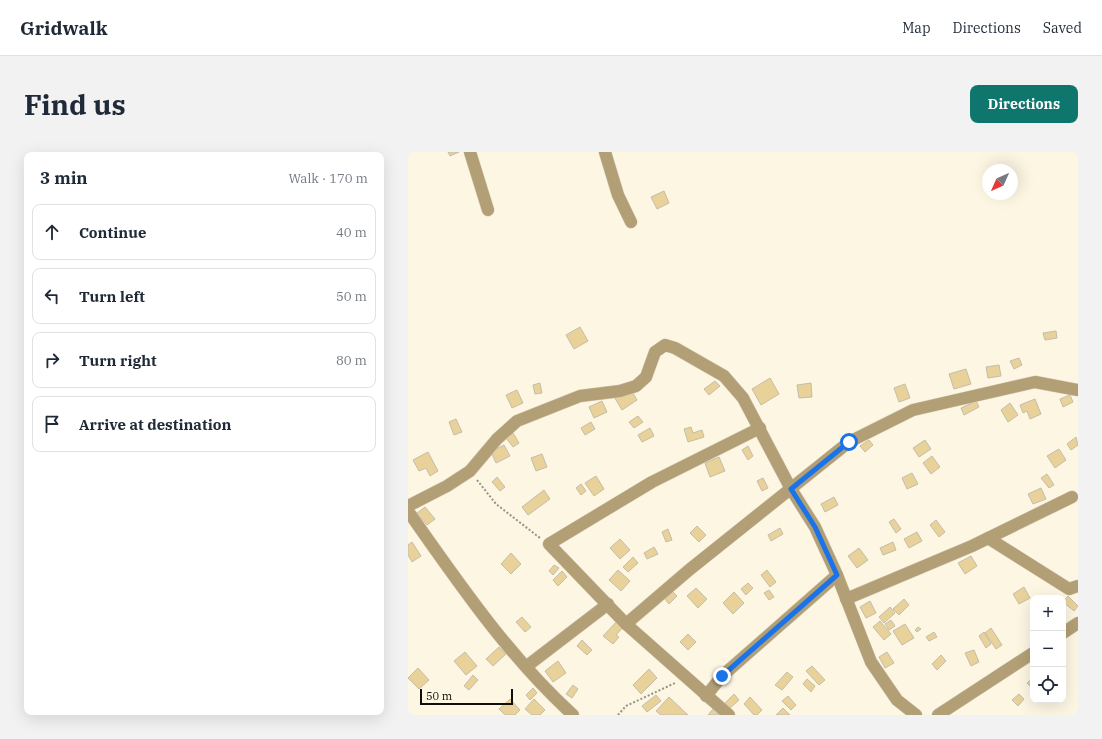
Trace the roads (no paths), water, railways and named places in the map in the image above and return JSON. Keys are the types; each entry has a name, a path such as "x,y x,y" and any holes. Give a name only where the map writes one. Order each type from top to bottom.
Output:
{"street":[{"path":"470,152 488,210"},
{"path":"605,152 618,195 631,222"},
{"path":"408,506 447,486 470,471 497,439 518,421 580,396 620,391 636,386 646,377 655,352 665,345 675,348 724,376 743,398 791,489 815,527 837,575 871,662 897,700 916,715"},
{"path":"626,624 689,570 849,442 913,410 1035,382 1078,390"},
{"path":"728,715 626,624 549,544 652,482 760,428"},
{"path":"846,599 988,538 1072,497"},
{"path":"408,511 452,573 526,666 553,697 574,715"},
{"path":"988,538 1069,589 1078,586"},
{"path":"706,696 722,676 837,575"},
{"path":"526,666 608,604"},
{"path":"1066,631 1078,623"},
{"path":"938,715 1030,655"}]}
